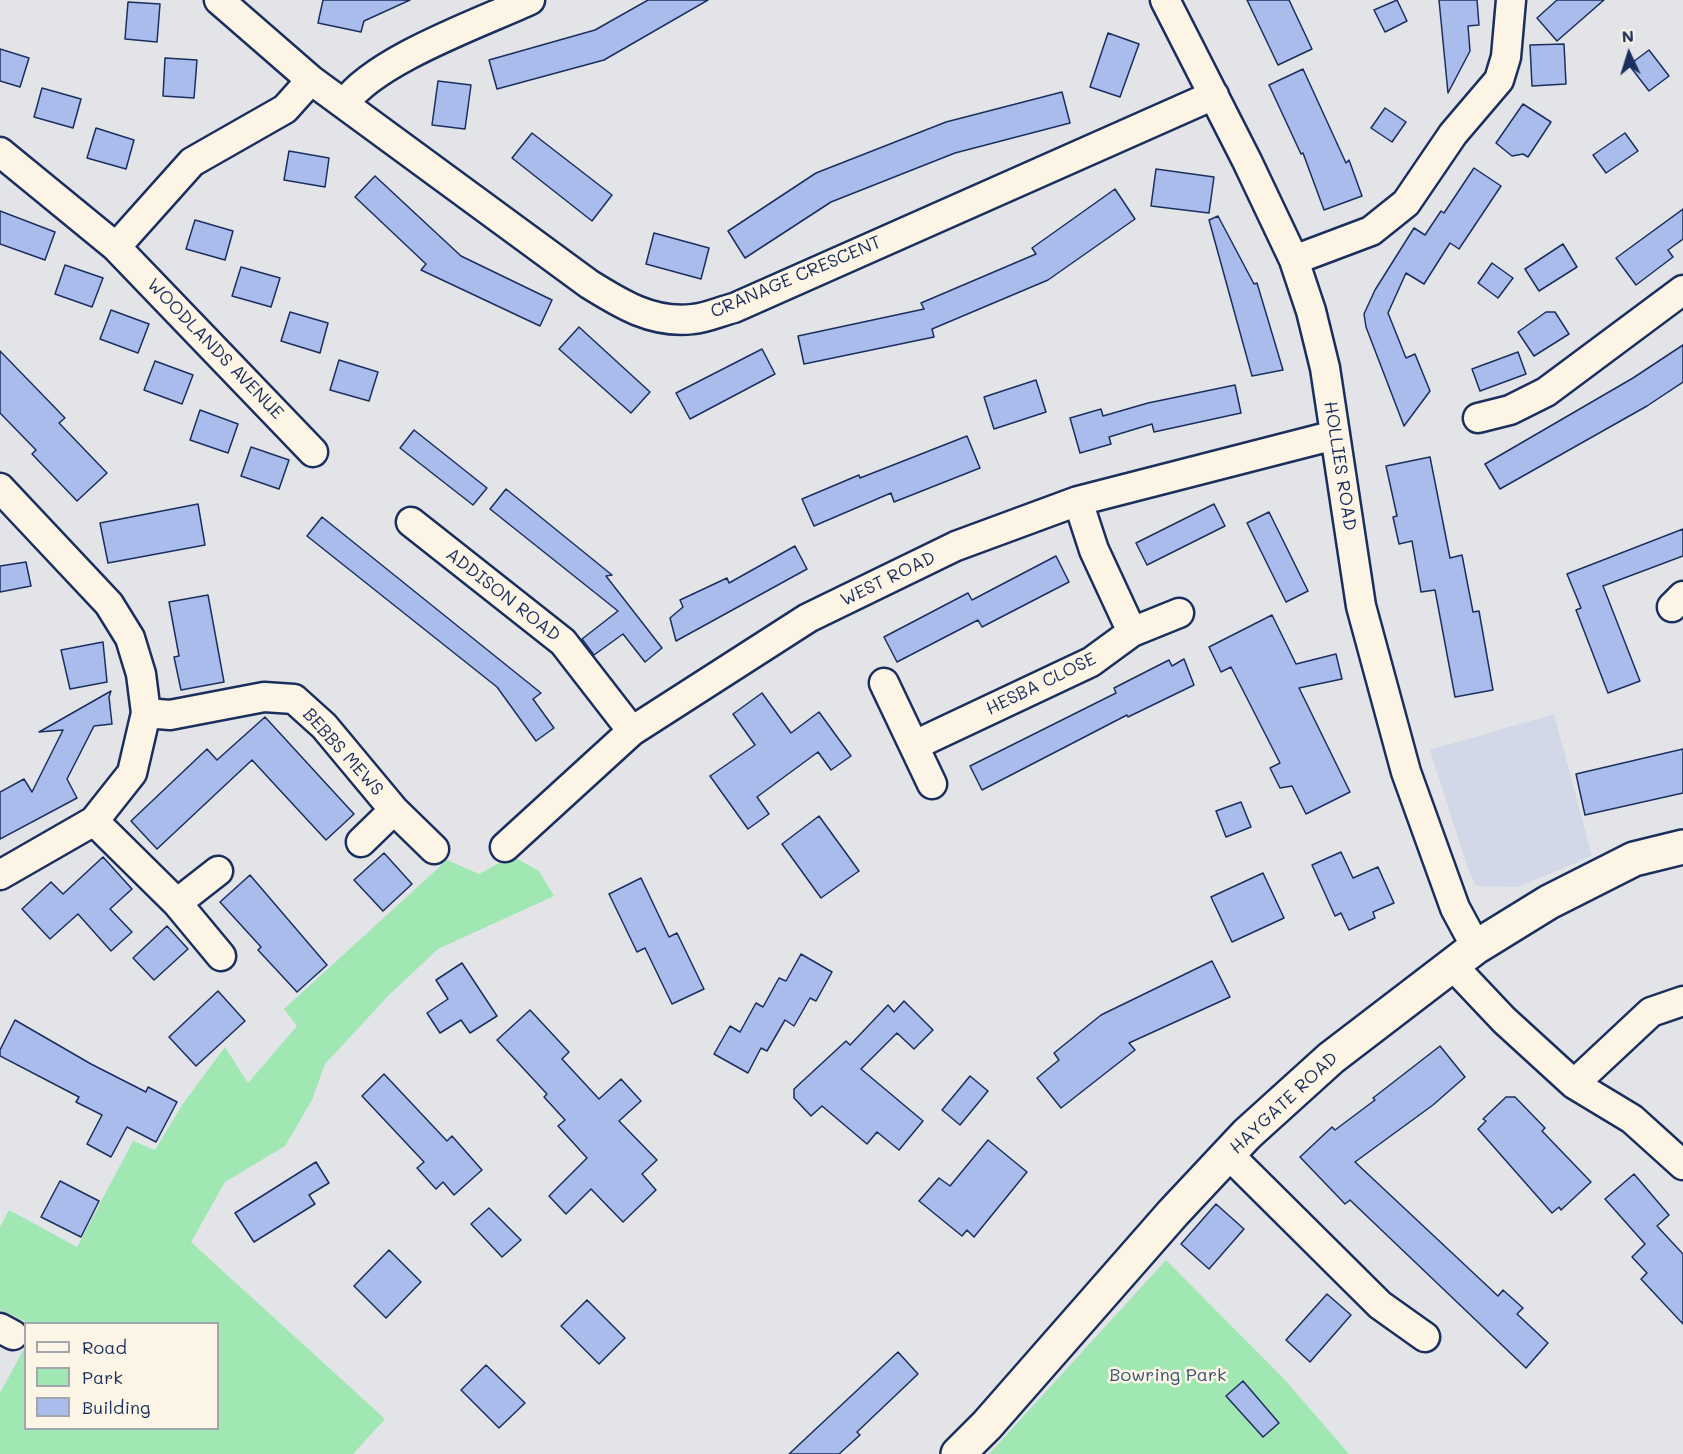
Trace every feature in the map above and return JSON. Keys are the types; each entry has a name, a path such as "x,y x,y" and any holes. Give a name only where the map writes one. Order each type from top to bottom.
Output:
{"street":[{"name":"CRANAGE CRESCENT","path":"219,0 311,80 607,296 626,307 661,319 694,319 734,308 1214,95"},
{"path":"345,103 351,94 384,67 530,0"},
{"name":"HOLLIES ROAD","path":"1165,0 1294,260 1311,311 1325,368 1361,606 1406,772 1455,908 1464,956 1504,1020 1574,1084 1632,1119 1683,1165"},
{"path":"1294,260 1371,231 1406,203 1453,134 1499,80 1506,57 1511,0"},
{"path":"116,247 192,162 285,109 311,80"},
{"name":"WOODLANDS AVENUE","path":"0,152 116,247 313,452"},
{"path":"1478,418 1510,410 1546,392 1683,290"},
{"name":"WEST ROAD","path":"505,847 632,731 808,618 956,546 1078,501 1335,435"},
{"path":"0,488 109,604 130,638 141,674 146,713 132,773 94,821 0,875"},
{"path":"1078,501 1094,550 1132,632"},
{"name":"ADDISON ROAD","path":"411,522 563,642 632,731"},
{"name":"HESBA CLOSE","path":"915,745 1091,662 1132,632 1179,613"},
{"path":"884,683 932,784"},
{"name":"BEBBS MEWS","path":"146,713 170,716 264,697 294,699 324,726 394,810 434,849"},
{"name":"BEBBS MEWS","path":"361,842 394,810"},
{"path":"94,821 177,903 220,956"},
{"name":"HAYGATE ROAD","path":"958,1454 987,1425 1152,1235 1283,1099 1331,1058 1464,956 1549,902 1634,859 1683,847"},
{"path":"177,903 218,871"},
{"path":"1574,1084 1651,1011 1683,1001"},
{"path":"1228,1155 1380,1305 1425,1337"}],"shaded area":[{"path":"1554,714 1592,856 1518,887 1476,886 1468,869 1430,750"}],"green space":[{"path":"512,856 539,871 554,896 438,949 390,994 325,1064 312,1100 285,1146 225,1182 191,1242 385,1419 353,1454 0,1454 0,1393 24,1349 24,1430 219,1430 219,1322 27,1322 0,1310 0,1227 9,1210 77,1247 133,1141 155,1150 182,1105 225,1047 248,1083 297,1026 284,1009 447,860 479,874"},
{"name":"Bowring Park","path":"1166,1260 1285,1380 1349,1454 989,1454"}],"building":[{"path":"323,0 410,0 364,21 361,32 318,23"},
{"path":"648,0 708,0 604,60 497,89 489,60 595,30"},
{"path":"1247,0 1289,0 1312,49 1278,65"},
{"path":"1397,0 1407,21 1385,32 1374,10"},
{"path":"1439,0 1477,0 1479,25 1468,26 1470,51 1448,93"},
{"path":"1557,0 1604,0 1557,41 1537,18"},
{"path":"128,2 160,4 157,42 125,39"},
{"path":"1108,33 1139,44 1120,97 1090,87"},
{"path":"1564,44 1566,84 1532,86 1530,45"},
{"path":"0,49 29,58 20,87 0,81"},
{"path":"1649,50 1669,76 1649,91 1629,65"},
{"path":"165,58 197,60 194,98 163,96"},
{"path":"1303,69 1346,163 1349,160 1362,196 1324,210 1303,153 1301,154 1269,85"},
{"path":"438,81 471,85 465,129 432,125"},
{"path":"42,88 81,99 73,128 34,117"},
{"path":"1062,92 1070,123 955,153 831,202 745,258 728,231 816,173 946,122"},
{"path":"1523,104 1551,122 1528,157 1523,154 1512,156 1496,143"},
{"path":"1385,108 1406,122 1392,142 1371,128"},
{"path":"96,128 134,140 126,169 87,158"},
{"path":"532,133 612,195 592,221 512,158"},
{"path":"1625,133 1638,151 1606,173 1593,155"},
{"path":"289,151 329,158 325,187 284,180"},
{"path":"1474,168 1501,186 1459,249 1450,243 1424,284 1406,273 1388,313 1406,358 1415,354 1430,391 1404,426 1366,327 1364,314 1375,290 1414,228 1425,235 1441,211 1444,213"},
{"path":"1156,169 1214,177 1209,213 1151,206"},
{"path":"375,176 461,256 552,300 540,326 421,270 426,264 355,197"},
{"path":"1115,189 1135,219 1048,280 932,329 934,337 804,364 798,336 924,309 921,303 1036,254 1032,248"},
{"path":"1683,209 1683,239 1668,250 1673,257 1636,285 1616,258"},
{"path":"0,211 55,232 45,260 0,244"},
{"path":"1218,216 1254,284 1257,283 1283,370 1252,376 1209,220"},
{"path":"195,220 233,231 225,260 186,249"},
{"path":"654,233 709,248 701,279 646,264"},
{"path":"1563,244 1577,267 1539,291 1525,269"},
{"path":"1492,263 1513,278 1498,298 1478,283"},
{"path":"65,265 103,278 92,307 55,294"},
{"path":"241,267 280,278 271,307 232,296"},
{"path":"111,310 149,324 138,353 100,339"},
{"path":"290,312 328,323 320,353 281,341"},
{"path":"1546,312 1555,312 1569,334 1534,356 1518,332"},
{"path":"579,327 650,392 631,413 559,349"},
{"path":"1683,345 1683,382 1647,406 1500,489 1485,464 1633,378"},
{"path":"762,349 775,374 690,419 676,393"},
{"path":"0,351 65,418 59,423 107,473 77,501 32,454 36,450 0,413"},
{"path":"1518,352 1526,374 1480,391 1472,369"},
{"path":"339,360 378,372 369,401 330,390"},
{"path":"155,361 193,375 182,404 144,390"},
{"path":"1036,380 1046,412 994,429 984,397"},
{"path":"1235,385 1241,413 1154,432 1152,424 1109,437 1111,444 1080,453 1070,418 1101,409 1103,416 1148,403"},
{"path":"200,410 238,424 228,453 190,440"},
{"path":"414,430 487,488 473,505 400,448"},
{"path":"967,436 980,468 894,502 891,493 814,526 802,499 859,475 860,478"},
{"path":"251,447 289,460 279,489 241,476"},
{"path":"1430,457 1450,558 1462,555 1473,612 1479,611 1493,690 1455,697 1435,590 1421,592 1412,541 1399,544 1393,517 1397,516 1386,466"},
{"path":"506,489 612,575 606,576 662,648 645,662 623,634 594,655 582,639 618,611 490,509"},
{"path":"198,504 205,545 108,563 100,523"},
{"path":"1214,504 1225,526 1147,565 1136,543"},
{"path":"1269,512 1308,591 1286,602 1247,523"},
{"path":"322,517 541,693 533,699 554,728 536,741 497,687 307,536"},
{"path":"1683,529 1683,556 1603,586 1640,681 1608,693 1576,610 1581,608 1567,574"},
{"path":"795,546 807,569 676,641 670,618 683,607 680,600 727,578 729,583"},
{"path":"1056,556 1069,582 982,627 978,620 897,662 884,637 968,593 972,600"},
{"path":"26,562 31,586 0,592 0,566"},
{"path":"208,595 224,682 181,690 174,657 179,656 169,602"},
{"path":"1272,615 1296,664 1336,654 1342,679 1299,688 1350,792 1306,814 1292,786 1280,788 1270,768 1280,763 1231,667 1221,672 1209,647"},
{"path":"103,642 107,682 70,689 61,650"},
{"path":"1184,659 1194,685 1128,717 1127,715 982,790 970,766 1116,693 1114,688 1169,660 1172,666"},
{"path":"111,691 109,697 112,724 94,726 67,779 77,798 0,839 0,792 24,779 32,792 63,730 39,732"},
{"path":"762,693 791,733 819,712 851,756 831,770 818,752 757,797 769,814 748,829 710,776 755,745 733,714"},
{"path":"265,717 354,814 326,840 252,760 157,849 131,821 207,749 217,760"},
{"path":"1683,749 1683,793 1585,815 1576,774"},
{"path":"1241,802 1251,827 1226,837 1216,811"},
{"path":"819,816 859,871 821,898 782,844"},
{"path":"1341,852 1353,878 1378,867 1394,903 1373,912 1375,918 1349,930 1341,913 1335,916 1312,865"},
{"path":"384,853 412,884 383,911 354,880"},
{"path":"103,857 132,889 110,909 132,932 111,951 78,914 50,939 22,909 51,882 63,894"},
{"path":"1263,873 1284,918 1232,942 1211,897"},
{"path":"250,875 327,965 297,992 258,950 261,947 220,902"},
{"path":"641,878 669,937 677,933 704,989 672,1004 645,948 637,952 609,894"},
{"path":"167,926 188,949 154,980 133,958"},
{"path":"801,954 832,972 816,1001 810,998 794,1026 785,1020 767,1051 761,1048 748,1073 714,1054 730,1026 740,1032 756,1003 763,1007 779,978 786,981"},
{"path":"1212,961 1230,997 1129,1043 1135,1050 1061,1108 1037,1078 1059,1060 1054,1053 1101,1015"},
{"path":"462,963 497,1016 470,1033 461,1020 440,1033 427,1013 448,999 436,980"},
{"path":"218,991 245,1021 196,1066 169,1037"},
{"path":"904,1001 933,1030 914,1049 897,1033 861,1069 923,1121 899,1150 877,1132 867,1144 822,1106 811,1116 794,1098 794,1089 846,1041 850,1045 888,1005 894,1012"},
{"path":"530,1010 569,1052 562,1059 599,1099 621,1079 641,1101 619,1121 657,1160 642,1174 656,1190 623,1222 591,1189 566,1214 549,1196 587,1158 558,1126 565,1120 544,1097 547,1094 497,1040"},
{"path":"15,1020 91,1064 146,1092 148,1087 177,1102 156,1142 127,1127 111,1157 87,1144 102,1115 76,1102 79,1097 0,1056 0,1050"},
{"path":"1440,1046 1465,1077 1433,1105 1355,1162 1498,1296 1503,1290 1523,1308 1517,1314 1548,1343 1526,1368 1350,1200 1345,1204 1300,1157 1332,1127 1335,1130 1375,1100 1373,1098"},
{"path":"384,1074 447,1141 452,1136 482,1170 454,1195 443,1182 436,1189 417,1168 424,1162 362,1096"},
{"path":"970,1076 988,1091 960,1125 942,1110"},
{"path":"1506,1097 1515,1097 1545,1128 1542,1131 1591,1182 1561,1210 1559,1207 1552,1213 1478,1129 1486,1121 1483,1119"},
{"path":"988,1140 1027,1172 974,1237 967,1230 962,1236 919,1201 939,1178 950,1186"},
{"path":"316,1162 329,1183 309,1195 315,1204 254,1242 235,1213"},
{"path":"1634,1174 1669,1215 1657,1226 1683,1254 1683,1324 1641,1279 1647,1273 1632,1257 1645,1244 1605,1199"},
{"path":"60,1181 99,1201 81,1237 41,1217"},
{"path":"1216,1204 1244,1229 1209,1269 1181,1244"},
{"path":"489,1208 521,1240 502,1257 471,1224"},
{"path":"389,1250 421,1282 386,1318 354,1286"},
{"path":"1327,1294 1351,1315 1310,1362 1286,1340"},
{"path":"587,1300 625,1338 599,1364 561,1326"},
{"path":"898,1352 918,1374 857,1432 860,1435 839,1454 789,1454"},
{"path":"486,1365 525,1403 499,1428 461,1390"},
{"path":"1243,1381 1279,1423 1263,1437 1226,1396"}]}
